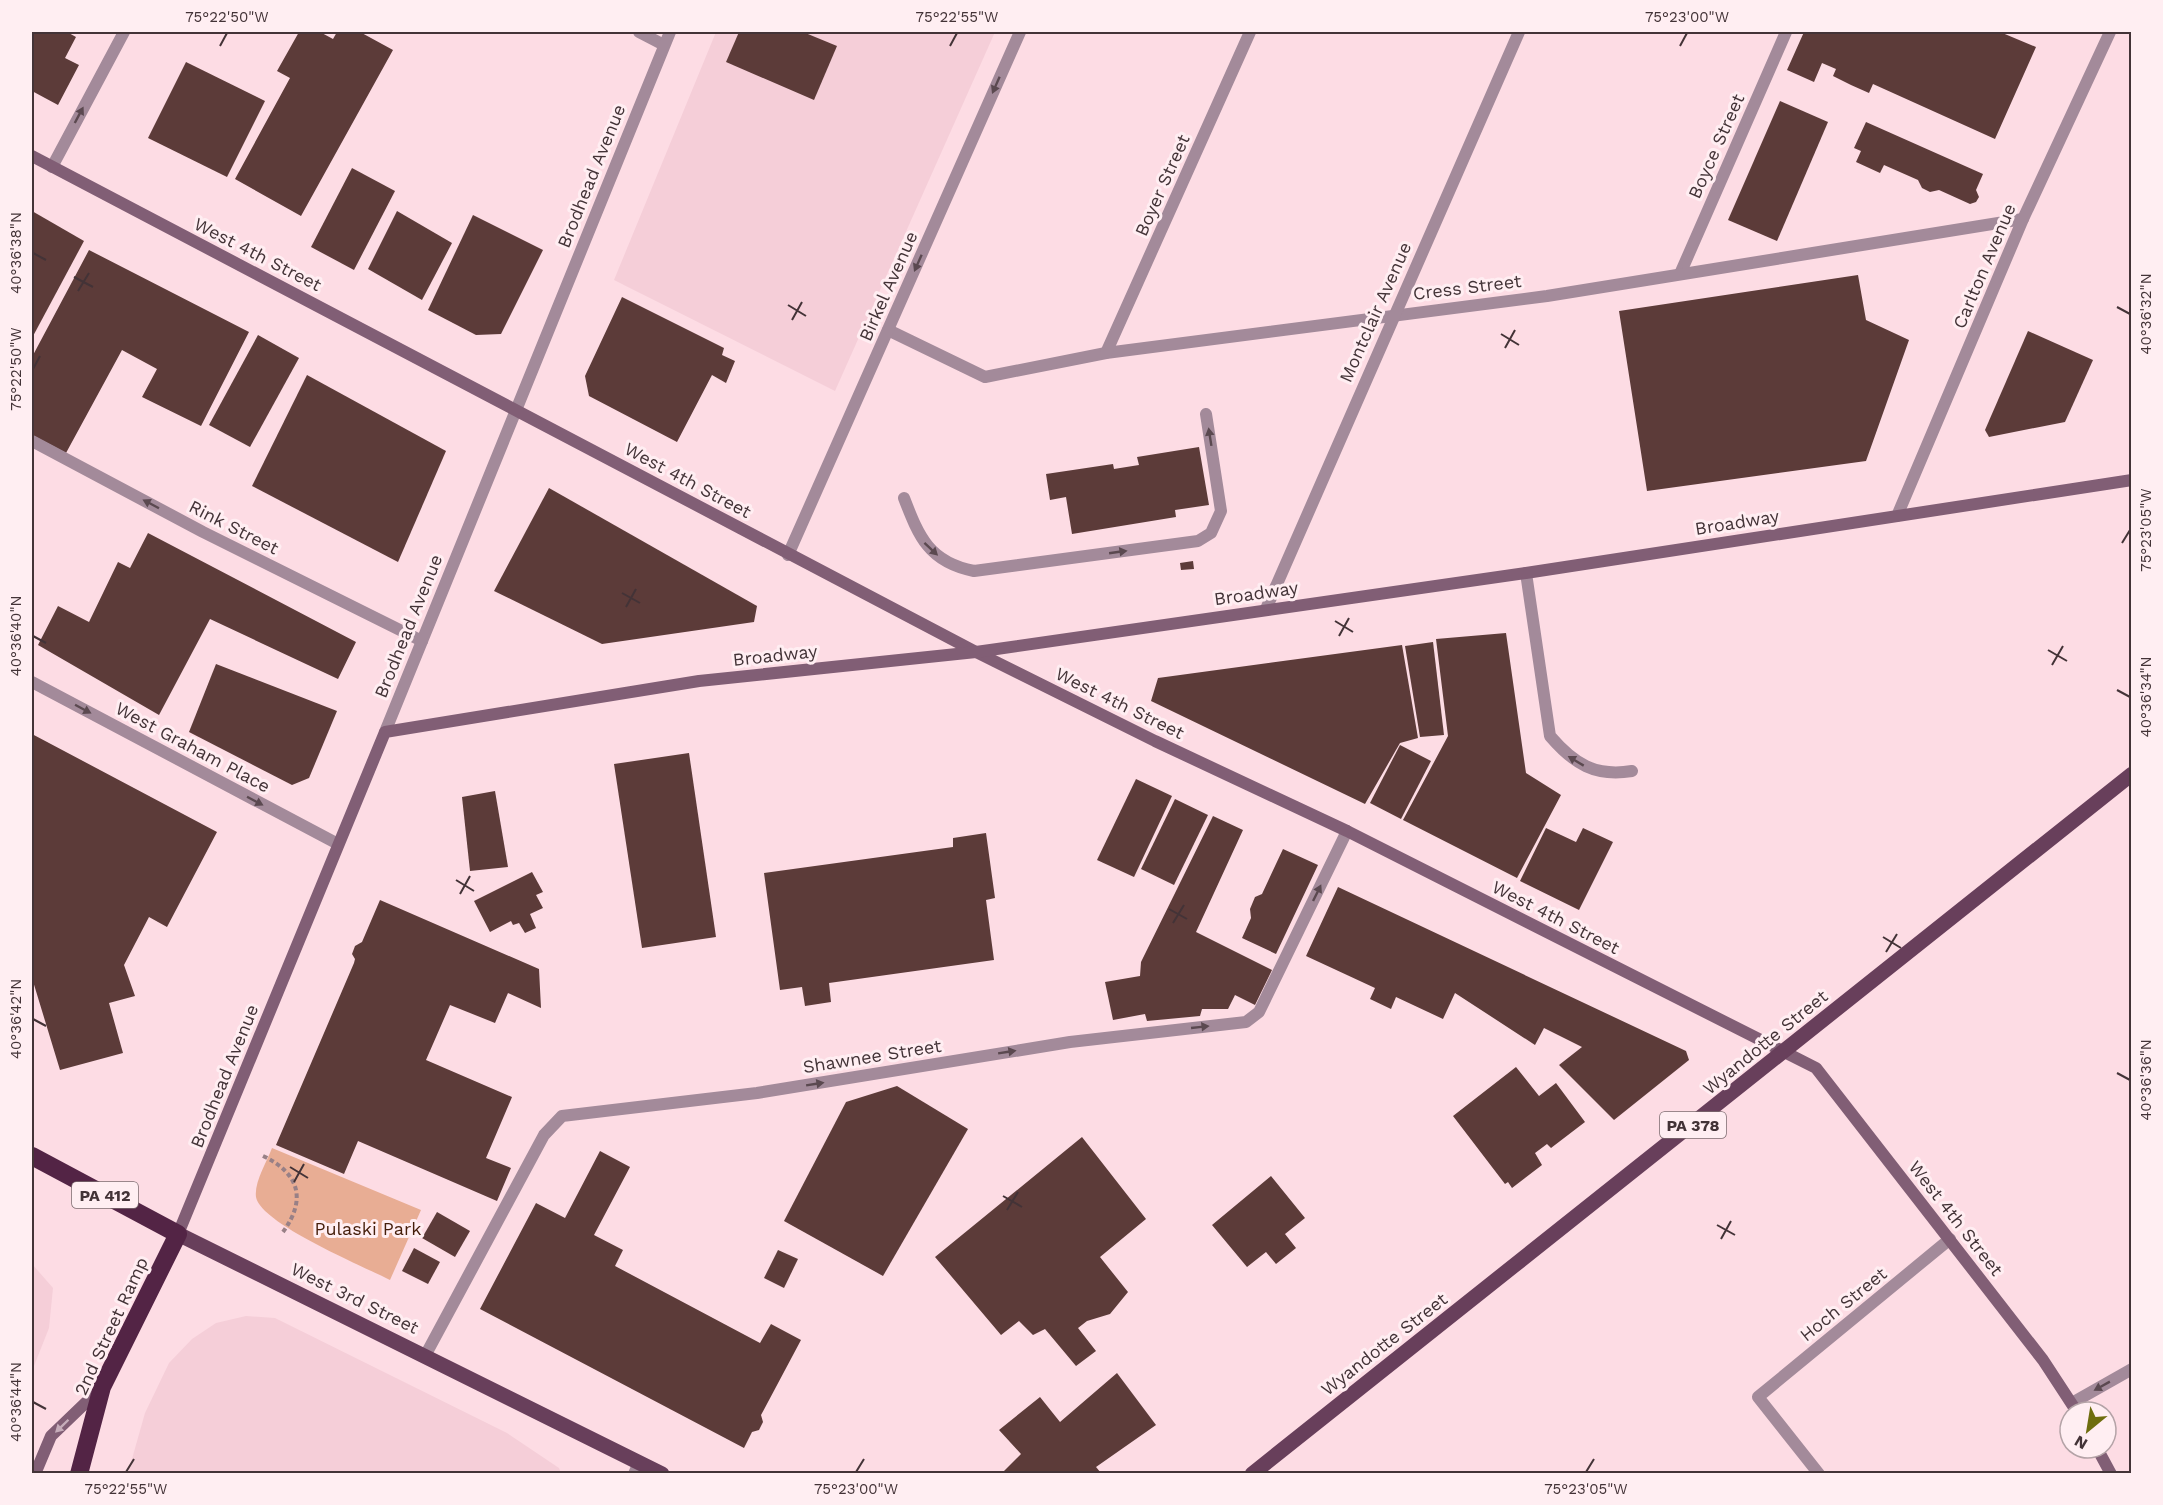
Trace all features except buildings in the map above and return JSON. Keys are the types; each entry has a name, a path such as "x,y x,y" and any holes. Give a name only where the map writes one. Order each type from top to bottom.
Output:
{"highway":[{"name":"West 3rd Street","path":"32,1156 178,1234"},
{"name":"2nd Street Ramp","path":"79,1473 102,1387 178,1234"}],"main road":[{"name":"West 4th Street","path":"32,156 976,652 1155,741 1347,831 1816,1068 1950,1239 2070,1400"},
{"name":"Broadway","path":"385,732 699,681 976,652 1526,573 2132,480"},
{"name":"Brodhead Avenue","path":"178,1234 385,732"},
{"name":"Wyandotte Street","path":"1252,1473 1785,1052 2132,774"},
{"name":"West 3rd Street","path":"178,1234 425,1356 637,1468 662,1473"},
{"path":"34,1473 51,1436 102,1387"}],"street":[{"path":"52,167 124,32"},
{"path":"639,32 664,45"},
{"name":"Brodhead Avenue","path":"385,732 670,32"},
{"name":"Birkel Avenue","path":"788,555 1020,32"},
{"name":"Boyer Street","path":"1106,353 1250,32"},
{"name":"Montclair Avenue","path":"1266,609 1519,32"},
{"name":"Boyce Street","path":"1680,274 1786,32"},
{"name":"Carlton Avenue","path":"1897,516 2023,219 2110,32"},
{"name":"Cress Street","path":"888,330 985,376 1106,353 1547,296 2023,219"},
{"path":"904,498 919,537 930,550 960,568 974,571 1198,541 1210,533 1221,511 1206,414"},
{"name":"Rink Street","path":"32,441 203,532 422,641"},
{"path":"1526,573 1551,736 1566,755 1588,768 1613,774 1632,771"},
{"name":"West Graham Place","path":"32,682 338,844"},
{"name":"Shawnee Street","path":"425,1356 544,1135 562,1116 757,1093 1070,1042 1246,1022 1259,1012 1347,831"},
{"name":"Hoch Street","path":"1819,1473 1758,1397 1950,1239"},
{"path":"2086,1400 2132,1370"}],"path":[{"path":"262,1156 283,1168 296,1184 297,1196 293,1212 283,1232"}],"shaded area":[{"path":"716,32 995,32 835,391 614,280"},
{"path":"32,1264 53,1288 49,1328 32,1371"},
{"path":"246,1316 275,1318 507,1433 559,1468 561,1473 128,1473 145,1413 169,1363 192,1339 216,1323"}],"green space":[{"name":"Pulaski Park","path":"272,1148 421,1210 390,1280 293,1231 262,1208 256,1197 256,1191"}]}
